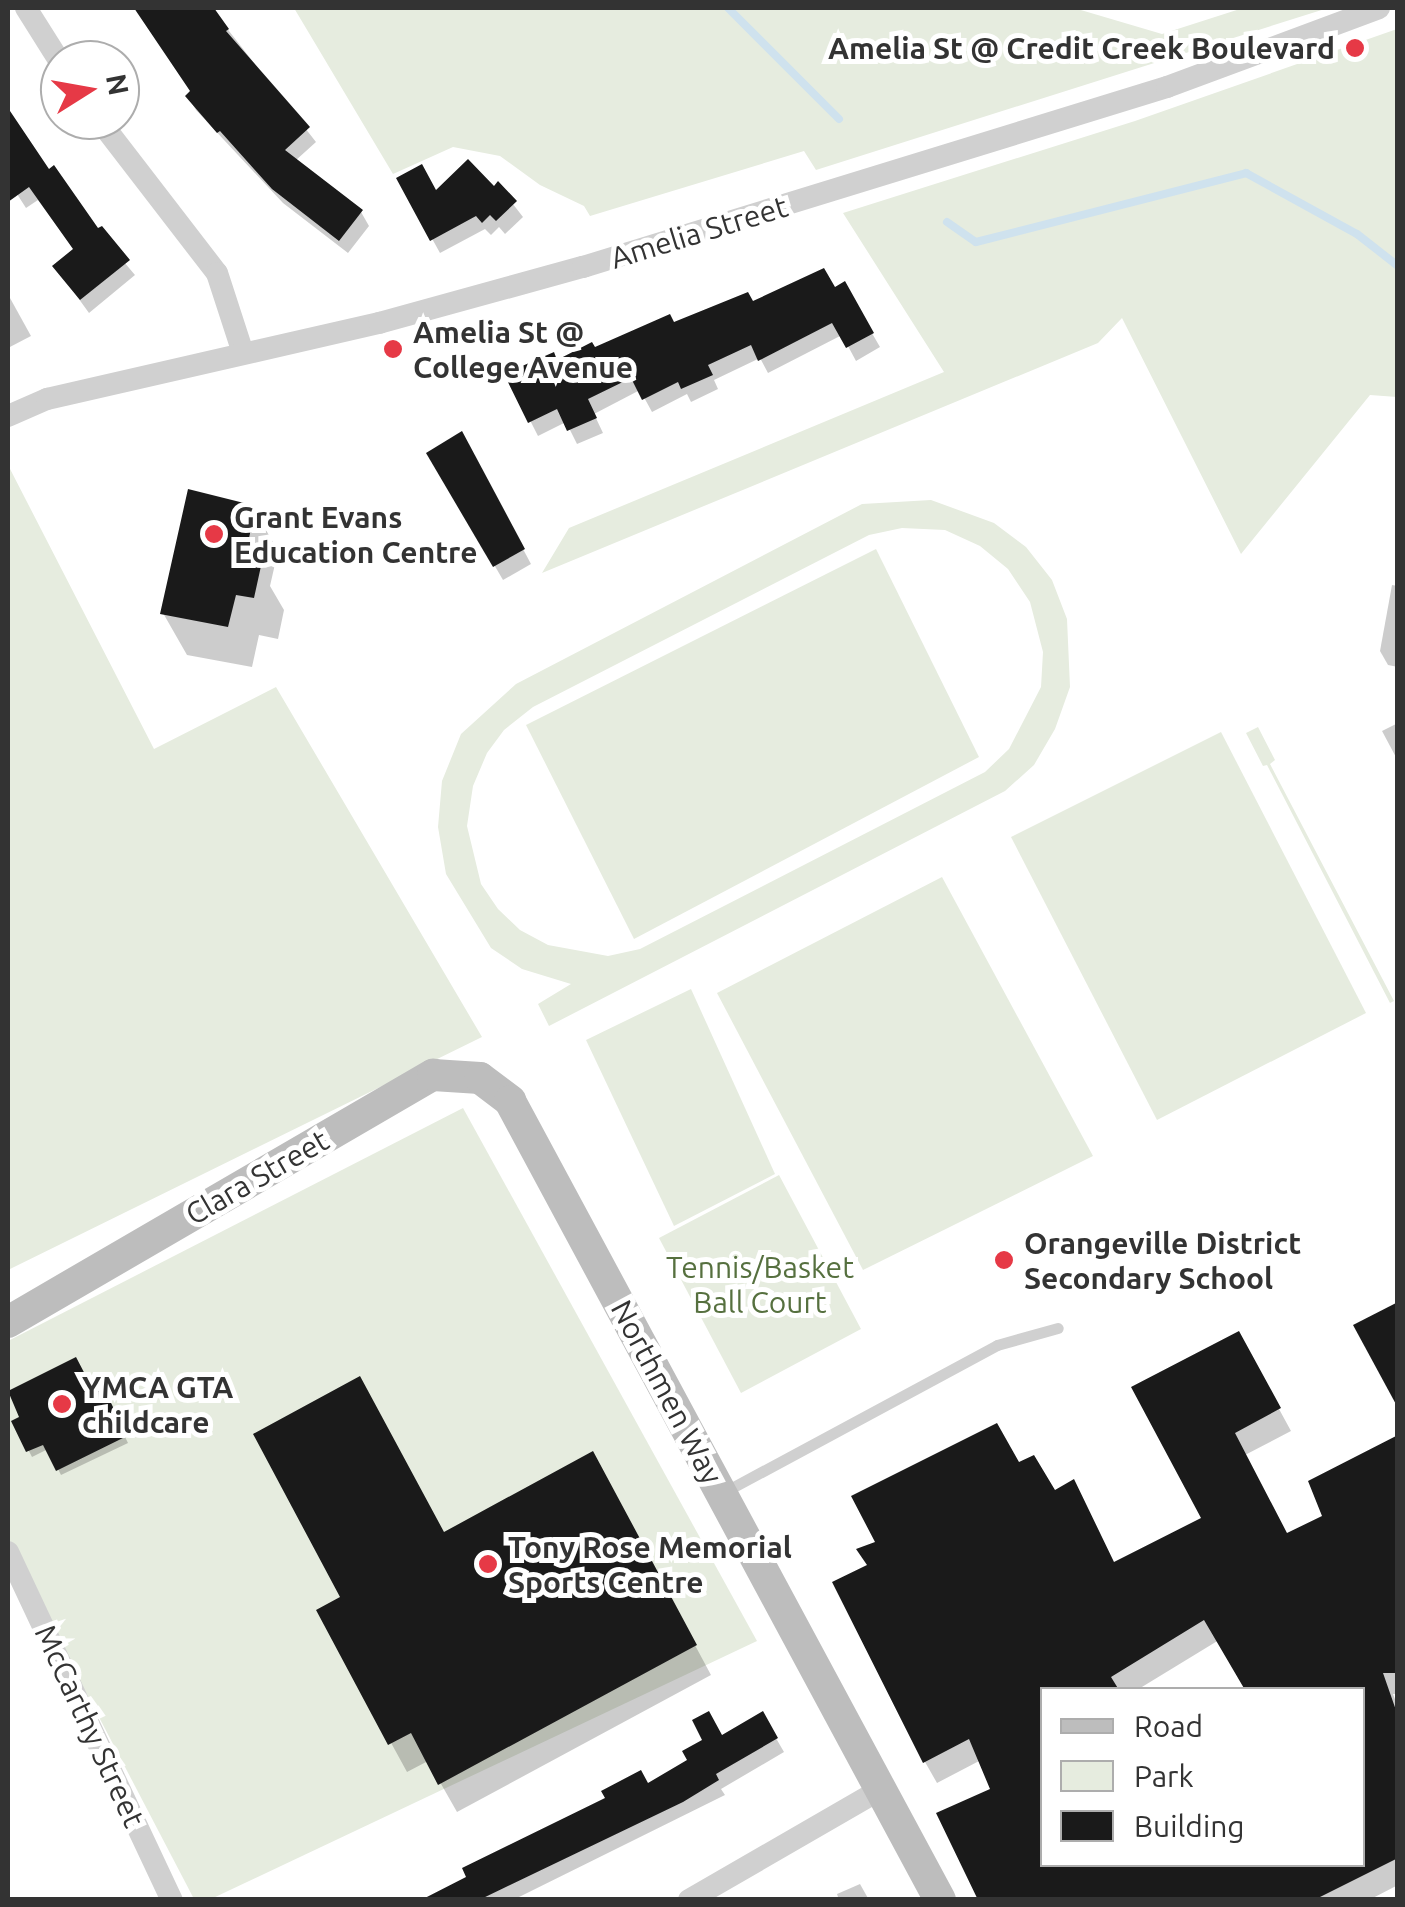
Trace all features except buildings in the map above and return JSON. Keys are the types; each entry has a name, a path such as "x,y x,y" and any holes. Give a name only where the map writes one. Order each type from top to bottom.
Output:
{"street":[{"path":"26,8 46,40"},
{"name":"Amelia Street","path":"8,416 47,400 453,304 758,214 1166,87 1378,8"},
{"path":"115,140 217,272 243,354"},
{"name":"Clara Street","path":"8,1322 432,1075 480,1078 510,1101"},
{"name":"Northmen Way","path":"510,1101 940,1900"},
{"name":"McCarthy Street","path":"8,1552 172,1900"},
{"path":"690,1900 881,1789"}],"lane":[{"path":"722,1493 997,1345 1058,1328"}],"green space":[{"path":"294,8 1074,8 1162,34 1243,8 1328,8 816,170 804,151 590,216 584,206 540,185 500,156 453,147 393,174"},
{"path":"1397,29 1397,397 1370,395 1241,554 1122,318 1098,343 542,573 569,528 944,372 843,213 1135,121"},
{"path":"8,465 154,749 276,687 482,1037 8,1270"},
{"path":"931,500 994,523 1026,547 1052,580 1067,619 1070,687 1055,729 1034,765 1005,791 549,1026 538,1004 571,984 522,969 491,948 446,874 438,827 442,781 461,734 516,684 862,504","holes":["902,528 945,530 980,546 1008,569 1030,602 1043,652 1041,687 1009,749 985,772 640,949 608,956 548,945 520,930 498,909 481,884 467,826 473,786 487,753 504,730 533,707 869,535"]},
{"path":"876,549 979,757 634,939 526,725"},
{"path":"1258,727 1275,760 1270,764 1394,1001 1390,1003 1267,765 1263,766 1246,733"},
{"path":"1221,732 1366,1013 1157,1120 1011,837"},
{"path":"942,877 1093,1156 863,1270 717,993"},
{"path":"691,989 775,1174 674,1226 586,1040"},
{"path":"463,1108 757,1641 211,1899 194,1899 8,1543 8,1341"},
{"name":"Tennis/Basket Ball Court","path":"779,1175 861,1329 741,1393 659,1238"}],"waterway":[{"path":"728,8 839,119"},
{"path":"947,222 976,242 1246,173 1357,234 1398,266"}],"place":[{"name":"Amelia St @ Credit Creek Boulevard","path":"1355,48"},
{"name":"Amelia St @ College Avenue","path":"393,349"},
{"name":"Grant Evans Education Centre","path":"214,534"},
{"name":"Orangeville District Secondary School","path":"1004,1260"},
{"name":"YMCA GTA childcare","path":"62,1404"},
{"name":"Tony Rose Memorial Sports Centre","path":"488,1564"}]}
